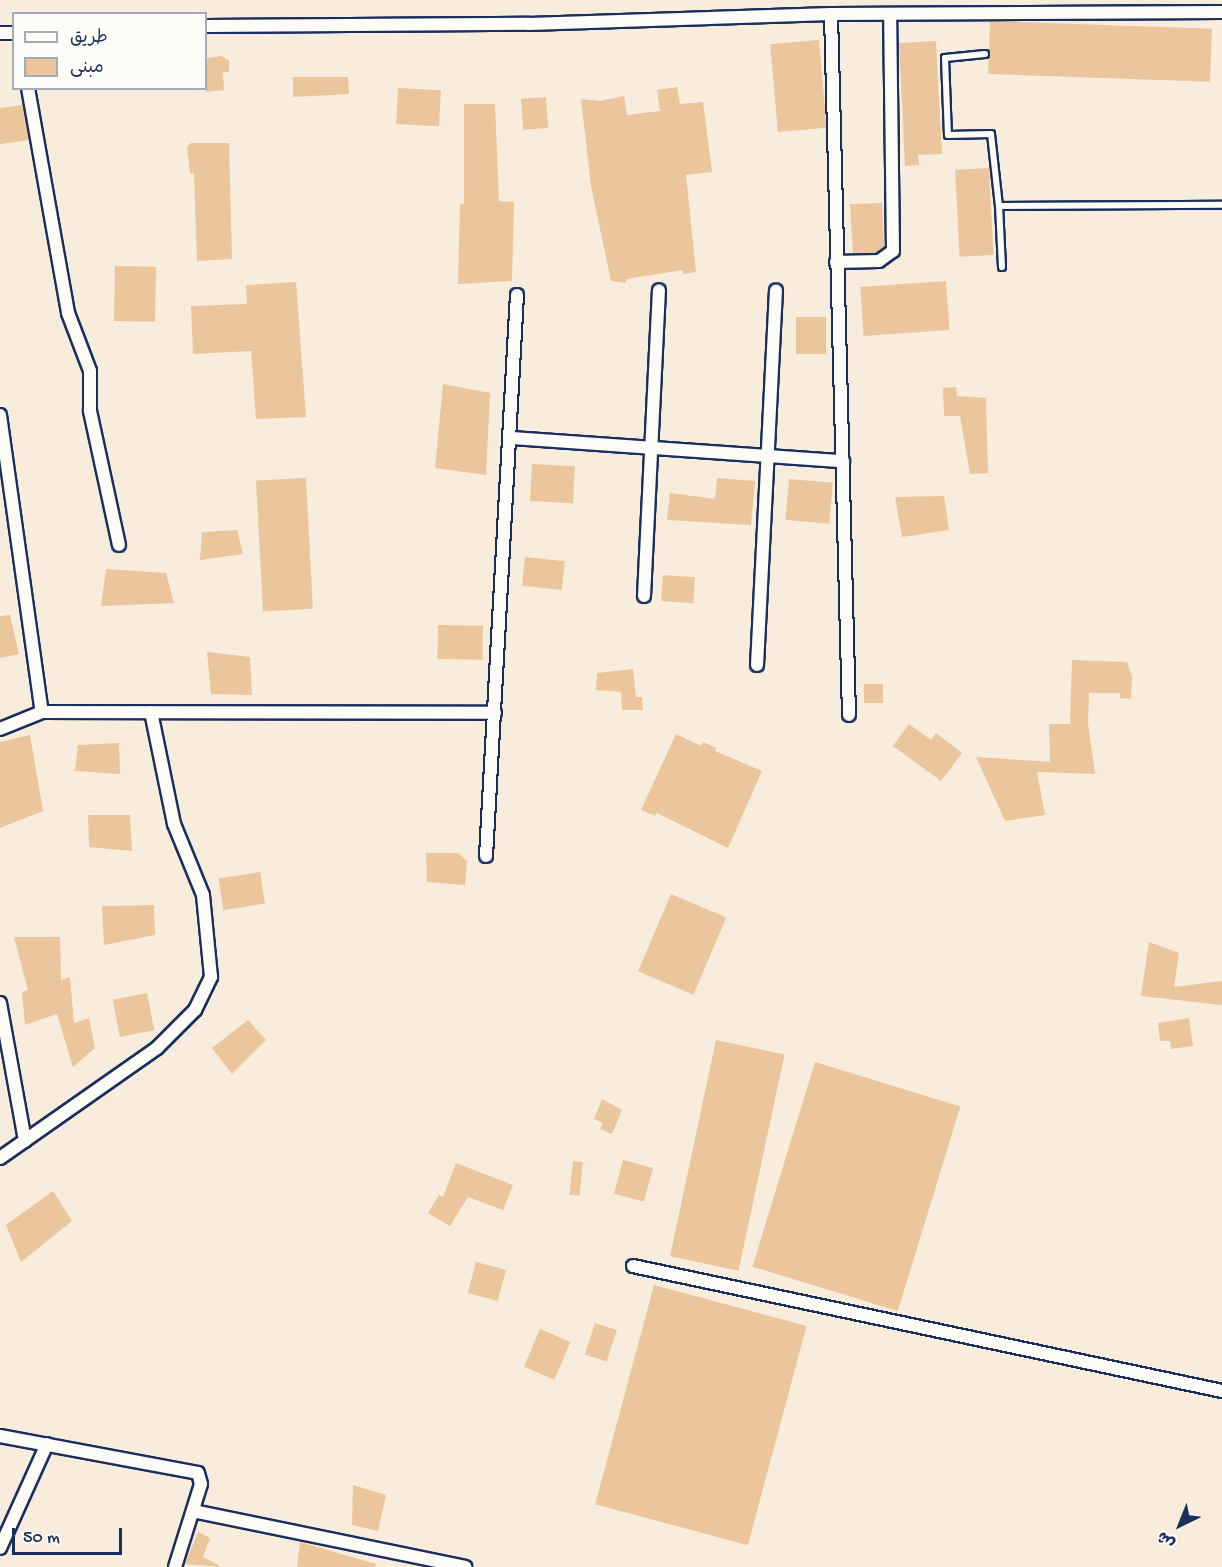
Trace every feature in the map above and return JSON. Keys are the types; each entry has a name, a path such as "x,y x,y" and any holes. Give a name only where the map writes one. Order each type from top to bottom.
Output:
{"street":[{"path":"207,26 529,24 831,14 1222,12"},
{"path":"831,14 849,715"},
{"path":"836,262 879,261 893,251 890,14"},
{"path":"28,90 68,313 90,371 90,411 119,545"},
{"path":"757,664 776,290"},
{"path":"644,596 659,291"},
{"path":"486,856 511,438 517,295"},
{"path":"0,415 4,482 42,712"},
{"path":"511,438 843,460"},
{"path":"0,729 42,712 495,713"},
{"path":"0,1158 157,1048 195,1010 211,977 203,895 174,824 151,712"},
{"path":"0,1003 25,1141"},
{"path":"633,1266 1222,1392"},
{"path":"0,1436 198,1473 201,1484 175,1567"},
{"path":"0,1548 47,1444"},
{"path":"193,1511 465,1567"}],"lane":[{"path":"984,54 945,58 948,135 991,134 999,206 1002,267"},
{"path":"999,206 1222,205"}],"building":[{"path":"990,21 1212,29 1210,82 988,74"},
{"path":"819,40 827,128 778,132 770,44"},
{"path":"936,41 942,154 918,155 919,165 905,166 899,43"},
{"path":"221,56 229,60 229,72 223,72 224,90 206,92 207,58"},
{"path":"293,77 348,77 349,94 293,97"},
{"path":"677,87 680,104 703,102 712,172 686,175 696,272 683,274 683,270 626,279 626,283 611,281 591,186 581,99 600,101 624,96 627,115 660,111 657,90"},
{"path":"398,88 441,90 439,126 396,124"},
{"path":"546,97 548,128 523,130 521,99"},
{"path":"464,104 495,104 499,201 514,202 512,281 458,284 460,204 464,204"},
{"path":"23,105 29,140 0,144 0,108"},
{"path":"191,143 229,143 232,259 197,261 194,173 190,173 187,147"},
{"path":"989,168 994,255 960,257 955,170"},
{"path":"882,203 884,247 876,253 853,253 850,204"},
{"path":"115,266 156,267 155,322 114,321"},
{"path":"946,281 949,330 864,336 860,287"},
{"path":"296,282 306,417 256,419 251,351 193,354 191,306 247,304 246,285"},
{"path":"796,317 826,317 826,354 796,354"},
{"path":"443,384 490,393 486,475 435,468"},
{"path":"956,387 957,396 986,398 988,473 970,474 960,416 944,416 943,388"},
{"path":"532,464 575,466 573,503 530,501"},
{"path":"306,478 313,609 263,611 256,481"},
{"path":"717,478 755,481 751,525 667,520 670,493 715,499"},
{"path":"789,479 833,483 829,524 785,520"},
{"path":"944,496 949,530 902,537 895,497"},
{"path":"237,530 243,554 200,560 202,532"},
{"path":"525,557 565,561 562,590 522,586"},
{"path":"106,569 166,573 174,603 101,606"},
{"path":"663,575 695,577 693,603 661,601"},
{"path":"10,615 19,654 0,658 0,616"},
{"path":"438,625 483,626 482,660 437,659"},
{"path":"207,652 250,657 252,695 211,694"},
{"path":"1072,660 1127,662 1132,677 1131,699 1120,698 1120,693 1089,693 1088,723 1095,774 1037,772 1045,815 1005,821 976,757 1050,762 1049,724 1070,724"},
{"path":"633,669 636,697 642,697 643,710 622,710 621,692 596,690 597,673"},
{"path":"864,684 883,684 883,703 864,703"},
{"path":"909,724 931,740 936,733 962,753 941,781 893,746"},
{"path":"676,734 701,746 703,742 716,748 715,751 762,771 728,848 657,813 655,816 641,810"},
{"path":"30,735 43,811 0,828 0,742"},
{"path":"119,743 120,774 75,771 78,745"},
{"path":"88,815 130,815 132,851 89,847"},
{"path":"426,853 458,853 467,861 465,885 427,882"},
{"path":"260,872 265,904 224,910 219,879"},
{"path":"671,894 726,917 693,995 638,971"},
{"path":"154,905 155,935 104,945 102,906"},
{"path":"14,937 60,937 61,980 70,977 74,1023 89,1018 95,1048 73,1067 57,1014 25,1025 22,992 28,990"},
{"path":"1149,942 1179,953 1174,987 1222,981 1222,1005 1141,996"},
{"path":"147,993 154,1030 120,1037 113,1000"},
{"path":"1189,1018 1193,1046 1171,1049 1170,1041 1160,1041 1158,1023"},
{"path":"248,1020 266,1040 232,1074 212,1048"},
{"path":"716,1040 784,1055 739,1271 670,1256"},
{"path":"815,1062 960,1106 898,1311 752,1267"},
{"path":"602,1099 622,1110 612,1134 600,1129 603,1123 594,1119"},
{"path":"623,1160 653,1168 644,1202 614,1194"},
{"path":"573,1161 583,1162 579,1196 569,1195"},
{"path":"456,1163 513,1185 503,1210 468,1197 450,1226 428,1213 439,1195 443,1197"},
{"path":"53,1191 72,1221 21,1262 6,1225"},
{"path":"476,1262 506,1270 498,1301 468,1293"},
{"path":"654,1285 807,1326 748,1545 595,1504"},
{"path":"595,1323 617,1330 607,1361 585,1354"},
{"path":"540,1329 570,1342 554,1380 524,1367"},
{"path":"353,1485 386,1495 378,1531 352,1525"},
{"path":"198,1532 210,1538 203,1557 222,1567 185,1564"},
{"path":"300,1542 376,1564 375,1567 297,1567"}]}
